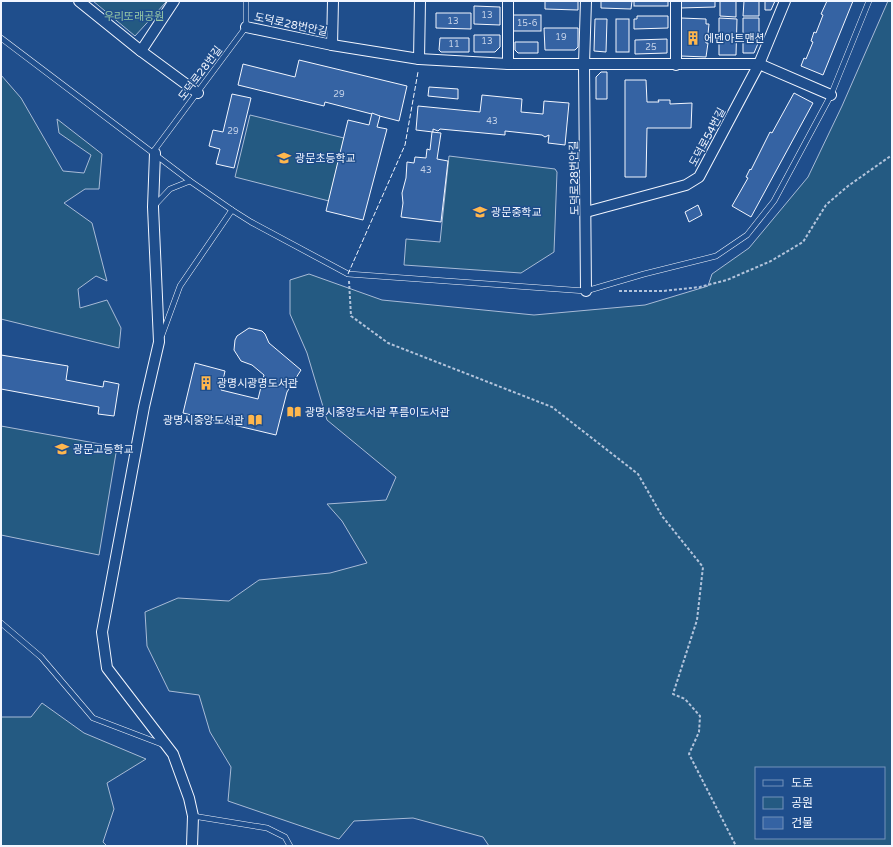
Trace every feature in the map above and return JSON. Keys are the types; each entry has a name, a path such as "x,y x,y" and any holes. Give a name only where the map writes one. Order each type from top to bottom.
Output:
{"street":[{"path":"79,1 141,51 198,93"},
{"path":"141,51 174,1"},
{"name":"도덕로28번안길","path":"332,45 333,1"},
{"path":"419,59 420,1"},
{"path":"508,1 508,64"},
{"name":"도덕로28번안길","path":"586,1 584,64 586,291"},
{"path":"676,1 676,65"},
{"name":"도덕로54번길","path":"586,212 686,185 699,177 759,64 785,1"},
{"name":"도덕로28번안길","path":"246,28 332,45 419,59 508,64 759,64 831,95"},
{"path":"154,152 153,207 159,342 144,407 102,632 107,668 173,754 189,798 193,816 192,846"}],"lane":[{"path":"246,1 246,28"},
{"path":"1,38 154,152 190,181 232,210 251,222 348,274 586,291 644,274 716,256 747,235 774,202 831,95 869,1"},
{"name":"도덕로28번길","path":"154,152 246,28"},
{"path":"153,207 170,189 190,181"},
{"path":"159,342 180,286 232,210"},
{"path":"1,623 41,657 93,718 166,746"},
{"path":"193,816 267,828 285,837 290,846"}],"path":[{"path":"617,291 663,291 700,287 727,280 771,261 803,242 826,205 848,186 892,155"},
{"path":"348,274 350,316 388,343 552,407 638,474 662,516 703,567 697,620 674,694 685,699 700,716 699,732 689,754 736,846"}],"green space":[{"name":"우리또래공원","path":"93,1 166,1 166,2 135,36"},
{"path":"888,1 892,1 892,846 489,846 483,837 413,818 354,821 339,839 228,801 231,767 210,732 199,695 169,691 147,646 145,612 178,598 229,601 259,580 330,573 367,563 342,521 327,504 386,500 396,477 327,420 307,353 290,314 290,280 309,274 382,300 534,315 645,305 708,286 712,274 749,248 808,177 842,106"},
{"path":"1,75 21,98 63,171 84,173 91,155 59,133 57,119 102,154 99,189 85,189 64,203 92,223 107,281 96,276 78,289 80,308 107,300 121,328 119,348 1,319"},
{"path":"250,115 344,138 329,201 235,177"},
{"path":"449,156 555,169 557,172 554,252 521,273 404,265 406,239 440,242"},
{"path":"1,426 117,447 99,555 1,535"},
{"path":"42,703 84,733 146,759 107,783 114,809 103,842 107,846 1,846 1,717 31,717"}],"building":[{"path":"545,1 578,1 578,10 545,9"},
{"path":"601,1 632,1 631,9 601,8"},
{"path":"634,1 668,1 668,6 634,6"},
{"path":"680,1 715,1 715,7 680,8"},
{"path":"720,1 736,1 736,17 720,16"},
{"path":"744,1 759,1 759,16 743,16"},
{"path":"765,1 775,1 771,10 765,10"},
{"path":"827,1 853,1 823,75 801,66 804,58 806,59 813,42 811,41 814,32 816,33 823,15 821,14"},
{"path":"474,6 500,7 500,25 474,24"},
{"path":"436,13 471,13 471,29 436,28"},
{"path":"512,15 541,15 541,31 512,31"},
{"path":"637,16 668,16 668,28 634,29 634,19 637,19"},
{"name":"에덴아트맨션","path":"681,18 706,19 706,24 709,24 708,34 706,34 706,43 708,43 706,57 681,56"},
{"path":"719,18 737,19 736,55 719,55"},
{"path":"743,18 759,18 759,41 754,53 743,53"},
{"path":"595,19 607,19 606,52 594,51"},
{"path":"616,19 629,19 629,52 616,52"},
{"path":"544,28 578,28 578,47 575,50 545,50"},
{"path":"474,35 500,35 500,47 495,52 474,52"},
{"path":"440,38 469,38 469,52 441,52 439,50"},
{"path":"667,39 667,53 635,54 635,40"},
{"path":"515,42 538,42 538,53 518,53 515,50"},
{"path":"299,60 407,86 399,121 325,102 324,106 238,85 243,64 295,77"},
{"path":"601,72 607,72 607,99 596,99 596,77"},
{"path":"625,80 646,80 647,102 670,100 670,104 692,103 691,128 647,128 646,177 625,177"},
{"path":"429,87 458,89 458,99 428,96"},
{"path":"794,93 813,103 751,217 732,206 748,178 746,177 770,132 772,133"},
{"path":"232,94 251,98 234,168 216,164 220,149 209,146 213,130 223,132"},
{"path":"482,95 522,99 521,112 543,114 544,101 569,103 565,145 548,143 549,135 545,137 542,135 505,131 505,135 440,129 438,131 433,129 433,132 416,130 418,106 480,112"},
{"path":"372,113 380,116 377,127 387,129 363,220 326,211 348,120 369,125"},
{"path":"432,132 441,133 437,159 448,161 441,222 401,217 403,203 402,193 406,178 407,162 414,163 415,157 426,158 427,149 430,150"},
{"path":"698,205 702,215 689,222 685,212"},
{"name":"광명시광명도서관","path":"249,328 262,331 269,343 301,370 287,392 276,435 183,413 195,363 225,371 221,390 258,399 264,375 252,365 241,361 234,350 237,336"},
{"path":"1,355 68,366 66,380 103,387 104,381 119,384 114,416 98,414 99,407 1,389"}],"fence":[{"path":"348,274 405,145 418,72"}],"place":[{"name":"에덴아트맨션","path":"693,38"},
{"name":"광문초등학교","path":"284,158"},
{"name":"광문중학교","path":"480,212"},
{"name":"광명시광명도서관","path":"206,383"},
{"name":"광명시중앙도서관 푸름이도서관","path":"294,412"},
{"name":"광명시중앙도서관","path":"255,420"},
{"name":"광문고등학교","path":"62,449"}]}
